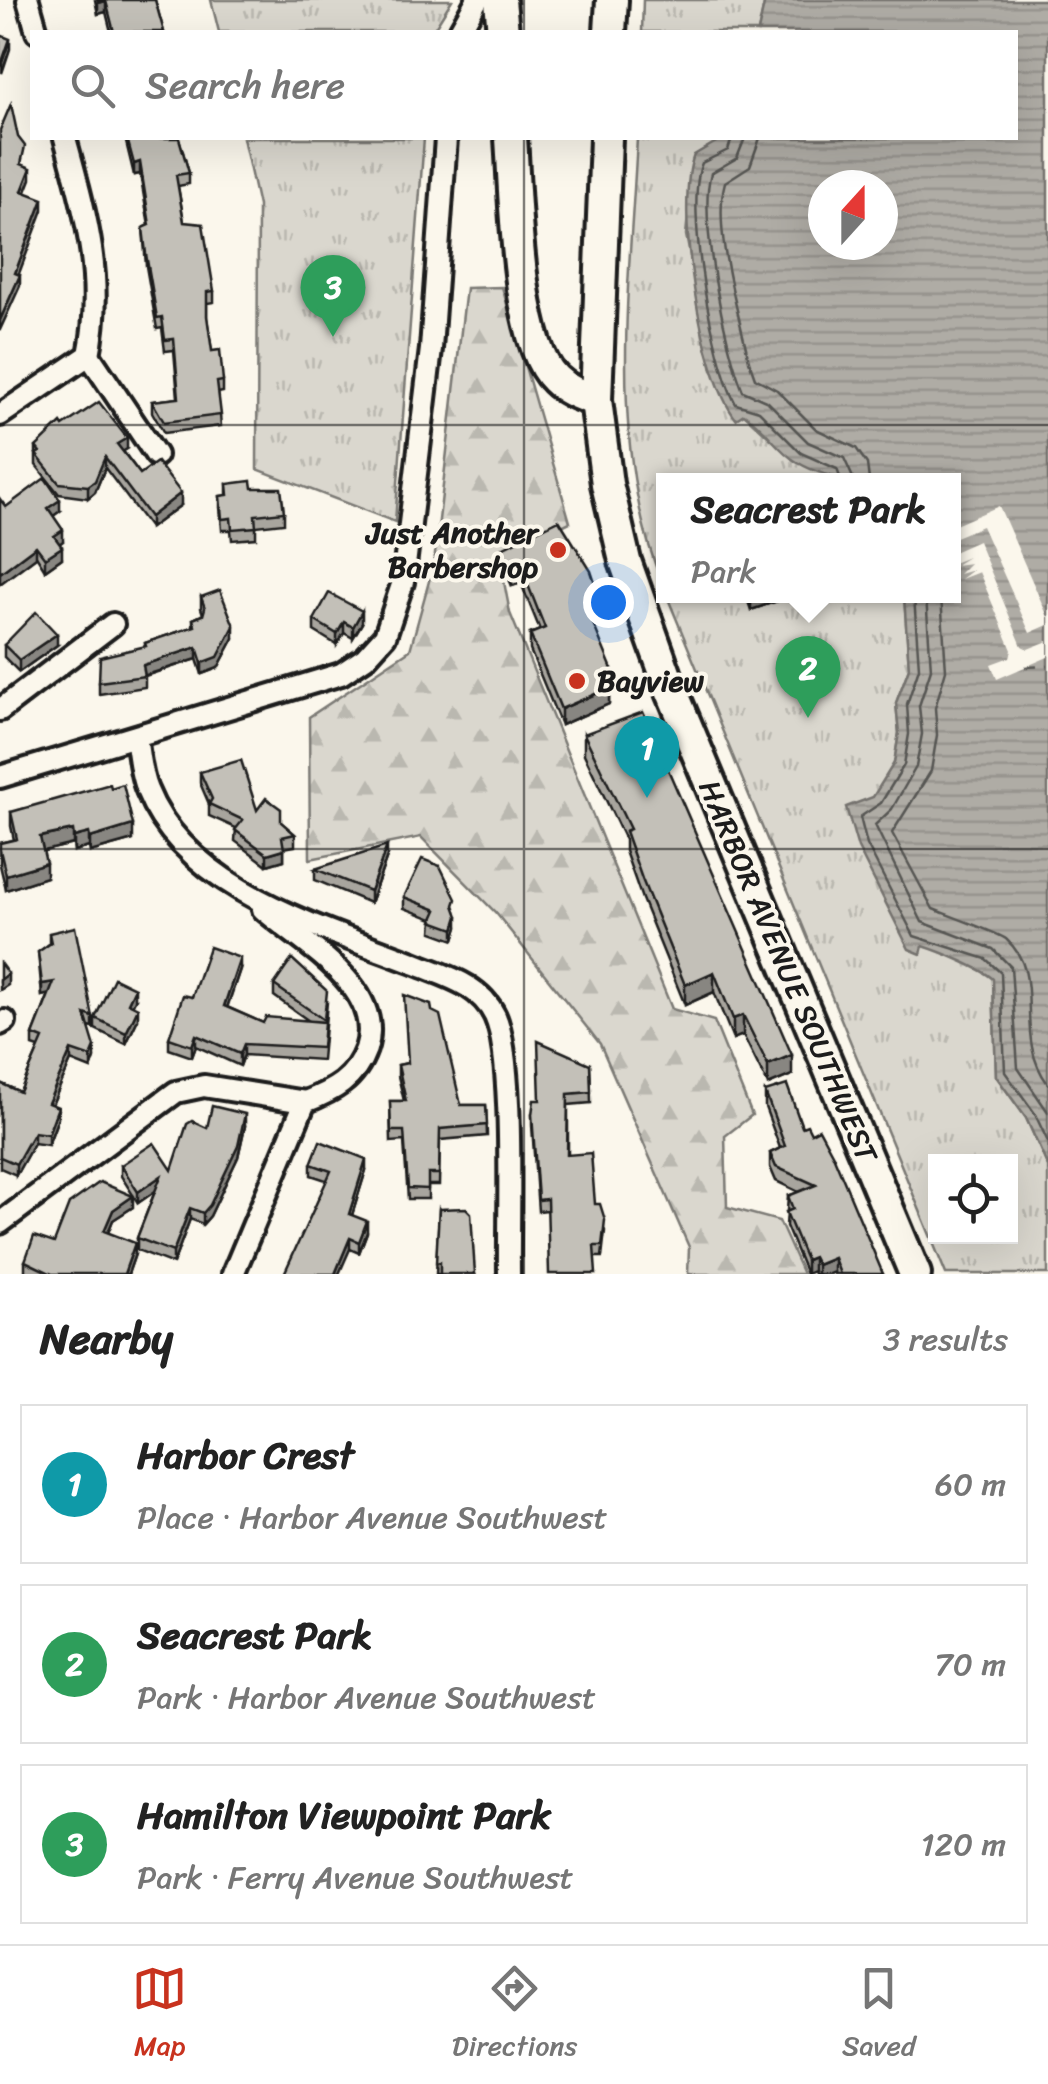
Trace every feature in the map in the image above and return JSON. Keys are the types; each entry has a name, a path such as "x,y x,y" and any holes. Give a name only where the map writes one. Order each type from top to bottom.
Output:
{"main road":[{"path":"500,0 503,30"},
{"path":"610,30 612,0"},
{"path":"511,140 522,270 535,346 554,378 596,400"},
{"name":"HARBOR AVENUE SOUTHWEST","path":"606,140 596,400 607,484 644,616 915,1274"}],"street":[{"path":"28,0 36,30"},
{"path":"460,30 477,0"},
{"path":"0,415 89,355 97,317 94,246 66,140"},
{"path":"0,777 341,674 365,658 385,636 403,582 431,349 446,140"},
{"path":"89,355 156,455"},
{"path":"0,710 113,624"},
{"path":"0,1223 176,1092 204,1086 304,1102 336,1090 352,1076 364,1055 370,1018 366,1002 353,986 210,867 161,816 146,788 136,737"},
{"path":"250,898 455,979 474,989 496,1017 504,1075 510,1274"},
{"path":"233,1274 304,1102"}],"green space":[{"path":"211,0 452,0 433,30 218,30"},
{"path":"643,0 765,0 758,30 642,30"},
{"path":"243,140 424,140 395,522 257,469 258,206"},
{"path":"637,140 720,140 694,156 686,235 712,370 744,414 796,462 824,473 656,473 656,564 634,477 628,421 627,307"},
{"path":"502,287 570,522 499,556 510,613 672,1009 714,1021 752,1115 725,1136 727,1207 779,1221 803,1274 688,1274 689,1247 600,1044 496,913 421,837 310,859 309,717 410,650 434,563 466,288"},
{"path":"670,603 904,603 909,668 896,703 899,733 894,763 993,979 996,1076 1026,1118 1048,1167 1048,1274 946,1274 934,1244 1018,1244 1018,1154 928,1154 928,1230"}],"water":[{"path":"765,0 1048,0 1048,1167 1026,1118 996,1076 993,979 930,948 923,946 921,954 909,949 858,848 846,807 873,797 894,763 899,733 896,703 909,668 904,603 961,603 961,473 821,473 790,457 744,414 736,419 712,367 694,290 687,212 694,155 720,140 1018,140 1018,30 758,30"}],"pier":[{"path":"999,506 1048,617 1048,625 1030,633 982,526 961,535 961,523"},
{"path":"978,541 1022,646 1028,649 1048,641 1048,657 997,679 991,664 1010,657 1012,650 979,572 961,579 973,570 961,573 970,563 961,564 968,557 961,560 961,548"}],"building":[{"path":"98,0 155,0 163,30 113,30 106,1"},
{"path":"0,35 10,39 2,62 0,61"},
{"path":"11,104 18,137 25,146 21,164 31,168 22,191 43,199 15,273 20,275 0,320 0,130"},
{"path":"128,140 180,140 189,173 176,175 184,222 203,224 214,291 207,292 207,316 212,351 220,350 223,381 217,382 221,415 164,422 152,401 179,398 174,339 165,340 162,317 157,318 143,228 150,225 140,162 134,164"},
{"path":"99,402 127,438 117,444 140,474 157,462 181,493 150,517 105,457 95,481 88,486 59,483 36,454 40,452 36,447 61,423 63,426"},
{"path":"45,478 60,500 48,508 63,530 54,536 62,547 45,558 36,546 0,573 0,499 6,507"},
{"path":"251,481 252,488 281,488 284,512 255,515 256,527 232,529 231,518 222,519 220,496 228,495 227,484"},
{"path":"559,520 591,571 600,598 585,604 612,669 603,673 609,688 561,709 530,634 545,628 521,567 512,570 502,548"},
{"path":"220,590 234,626 218,657 202,663 197,647 143,665 145,676 99,682 100,657 146,646 145,643 195,626 193,619 203,615 205,608 201,597"},
{"path":"329,593 362,611 353,627 344,622 337,634 314,620"},
{"path":"36,612 57,634 19,660 4,645"},
{"path":"643,712 792,1055 768,1065 743,1015 733,1019 714,972 685,985 625,831 630,829 584,734"},
{"path":"241,760 257,810 266,798 281,809 281,822 295,834 282,837 284,849 267,854 235,830 243,820 209,804 212,799 200,772"},
{"path":"110,784 111,788 123,784 133,825 90,838 89,833 74,837 73,830 40,837 46,863 6,875 0,843 17,839 11,812"},
{"path":"387,846 370,891 315,869"},
{"path":"422,859 440,866 456,899 458,916 454,929 432,921 437,910 404,897"},
{"path":"75,927 93,1017 85,1014 95,1047 91,1057 71,1050 48,1103 58,1107 48,1134 34,1132 16,1164 0,1157 0,1083 20,1092 43,1039 33,1035 54,982 42,984 38,952 51,943 49,933"},
{"path":"209,947 240,958 224,1006 263,1023 266,1017 324,1022 322,1048 244,1044 240,1054 196,1035 192,1046 169,1038 183,995 192,997"},
{"path":"292,959 327,991 324,1020 274,985"},
{"path":"0,963 8,974 0,980"},
{"path":"114,978 135,988 128,1003 138,1008 126,1033 95,1018"},
{"path":"404,995 431,1005 432,1011 440,1015 461,1105 486,1105 487,1125 440,1129 439,1174 428,1174 428,1189 408,1188 404,1131 391,1131 390,1101 406,1101 398,1065 408,1063"},
{"path":"538,1041 590,1064 591,1092 568,1094 567,1155 591,1153 595,1204 600,1204 605,1220 602,1246 594,1246 596,1274 549,1274 547,1199 538,1200 532,1114 534,1100 540,1100"},
{"path":"787,1085 802,1127 807,1125 811,1133 819,1129 833,1155 883,1274 840,1274 834,1258 817,1265 813,1257 806,1260 786,1212 793,1209 788,1196 816,1185 776,1167 770,1153 785,1146 765,1092"},
{"path":"212,1106 245,1114 238,1146 210,1205 203,1213 190,1208 173,1252 137,1238 161,1176 138,1192 121,1165 154,1143 172,1170 187,1124 192,1121 207,1128"},
{"path":"320,1141 366,1159 349,1214 367,1221 359,1242 350,1238 335,1274 284,1274 331,1171 311,1164"},
{"path":"100,1182 133,1196 113,1210 104,1231 135,1243 124,1274 52,1274 25,1261 34,1236 54,1243 69,1204"},
{"path":"466,1208 471,1213 475,1274 440,1274 440,1262 436,1263 439,1209"}],"ferry route":[{"path":"1025,667 1048,666"}],"place":[{"name":"Hamilton Viewpoint Park","path":"333,337"},
{"name":"Just Another Barbershop","path":"558,550"},
{"name":"Bayview","path":"577,681"},
{"name":"Seacrest Park","path":"808,718"},
{"name":"Harbor Crest","path":"647,798"}]}
